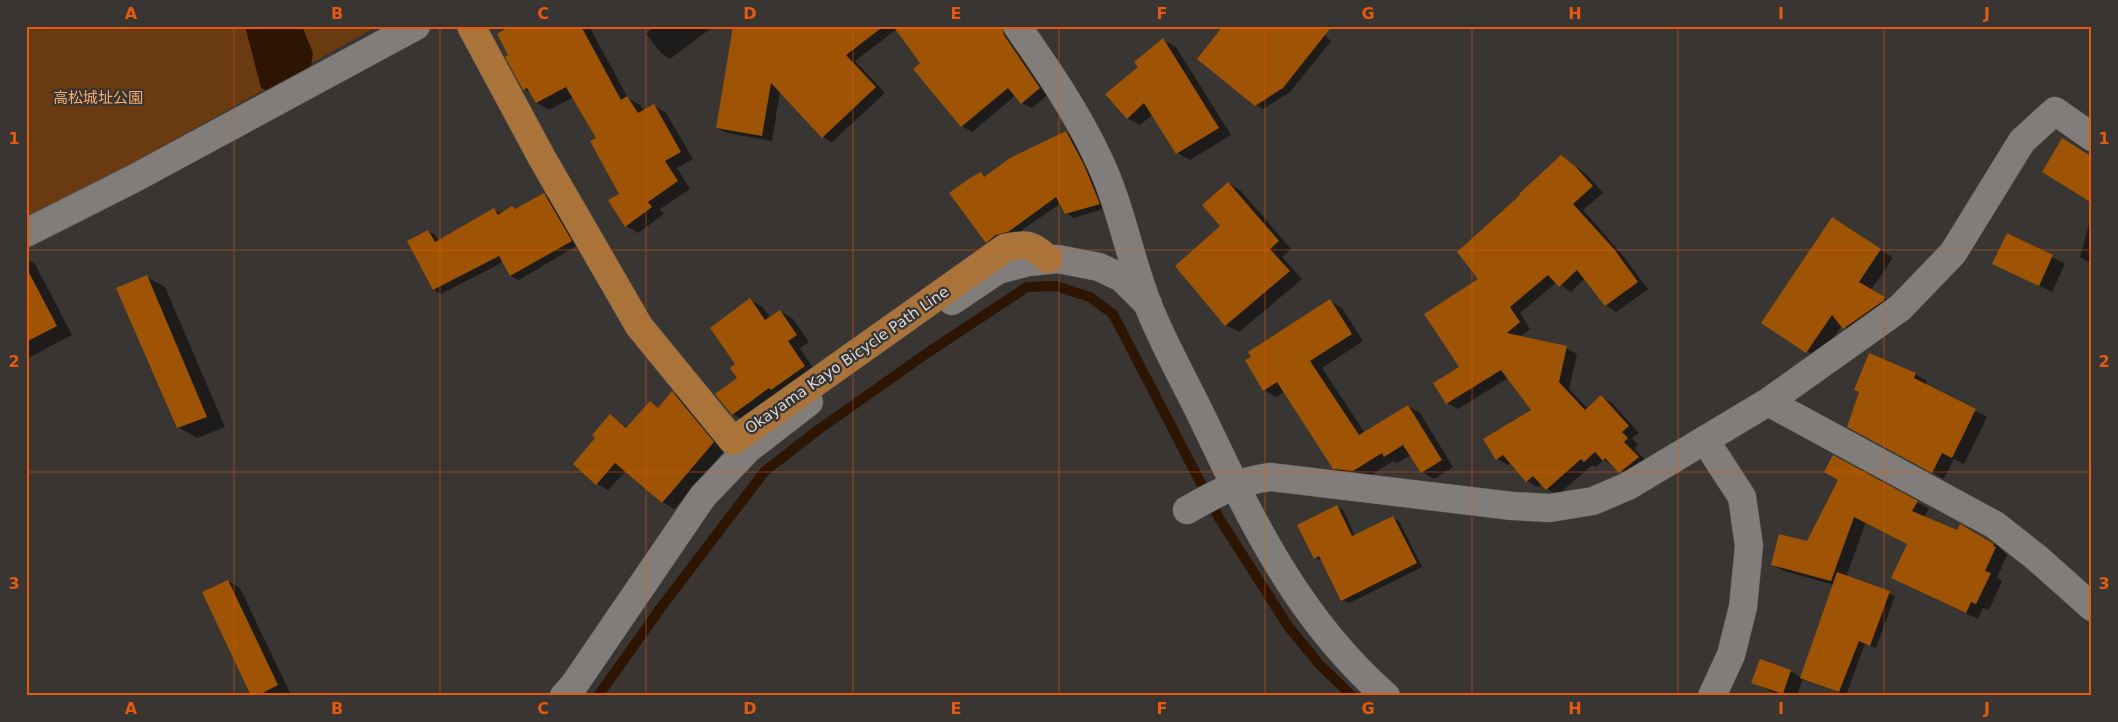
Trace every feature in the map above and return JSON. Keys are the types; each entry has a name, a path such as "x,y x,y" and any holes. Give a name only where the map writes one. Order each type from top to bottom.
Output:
{"main road":[{"name":"Okayama Kayo Bicycle Path Line","path":"471,26 542,158 639,326 733,441 1006,248 1024,244 1035,247 1048,259"}],"street":[{"path":"26,233 133,179 416,26"},
{"path":"1017,26 1058,85 1099,159 1117,208 1210,498 1276,564 1307,609 1364,676 1386,696"},
{"path":"1210,498 1250,479 1270,477 1452,500 1550,508 1593,501 1628,486 1768,402 1900,308 1954,253 2022,141 2055,111 2092,137"},
{"path":"564,696 574,685 703,496 748,449 822,392 998,270 1029,262 1058,258 1100,267 1122,278 1148,304"},
{"path":"1768,402 1995,525 2037,558 2092,607"},
{"path":"1705,440 1742,497 1749,546 1743,607 1731,655 1712,696"},
{"path":"641,588 659,538 733,441"}],"green space":[{"name":"高松城址公園","path":"26,26 378,26 158,149 156,152 26,221"}],"shaded area":[{"path":"245,26 302,26 313,53 311,66 266,90 261,88"}],"building":[{"path":"510,26 581,26 621,100 627,96 638,113 654,104 681,152 665,161 678,181 648,202 652,207 625,227 608,200 619,194 590,141 596,138 566,87 536,103 527,88 523,90 505,57 508,55 497,34"},
{"path":"733,26 884,26 846,55 876,87 822,138 771,83 762,136 716,128"},
{"path":"893,26 1002,26 1004,35 1040,88 1021,104 1008,88 961,127 913,69 920,63"},
{"path":"1223,26 1332,26 1283,88 1255,106 1197,59"},
{"path":"1163,38 1219,128 1176,154 1144,103 1127,119 1105,94 1138,67 1134,62"},
{"path":"1066,131 1084,165 1100,204 1065,214 1056,197 1008,232 996,235 986,243 949,193 981,172 984,177 1010,158"},
{"path":"2062,138 2092,157 2092,203 2042,172"},
{"path":"1561,155 1575,166 1593,186 1573,204 1614,249 1638,282 1605,306 1577,270 1559,287 1548,275 1510,307 1520,322 1507,333 1567,346 1559,382 1585,410 1601,395 1629,426 1622,432 1628,438 1624,442 1639,457 1619,473 1605,458 1603,461 1595,452 1584,462 1581,459 1546,490 1533,476 1526,482 1503,455 1496,460 1483,439 1531,410 1501,370 1446,404 1433,383 1459,367 1424,314 1478,279 1457,252"},
{"path":"1228,182 1279,241 1270,249 1290,271 1225,326 1175,266 1220,226 1202,205"},
{"path":"544,193 572,241 510,276 499,256 433,290 407,241 428,230 435,242 494,208 498,215 512,206 515,209"},
{"path":"1832,217 1881,249 1859,282 1885,297 1883,301 1843,329 1832,315 1806,353 1761,323"},
{"path":"2007,233 2053,255 2039,286 1992,264"},
{"path":"26,267 57,326 26,342"},
{"path":"147,275 207,417 177,428 116,288"},
{"path":"750,298 765,320 780,310 797,335 788,341 805,366 771,390 769,388 732,415 715,394 737,378 730,368 735,364 710,328"},
{"path":"1330,299 1352,334 1310,361 1359,435 1408,405 1442,460 1421,473 1403,445 1384,457 1382,453 1353,471 1333,469 1277,382 1263,391 1245,360 1251,357 1248,352"},
{"path":"1869,353 1916,373 1914,378 1976,409 1952,458 1942,453 1932,473 1847,427 1859,392 1854,390"},
{"path":"672,391 714,442 662,503 615,463 596,485 573,464 595,438 592,435 610,414 626,428 650,401 658,408"},
{"path":"1833,455 1918,501 1912,511 1957,530 1960,524 1994,544 1993,546 1996,547 1985,571 1991,573 1976,604 1971,602 1966,613 1891,578 1907,544 1854,517 1831,581 1771,565 1779,534 1807,541 1838,480 1824,472"},
{"path":"1337,505 1352,536 1393,516 1417,563 1341,601 1319,556 1314,559 1297,525"},
{"path":"1837,572 1890,591 1870,646 1859,641 1839,692 1800,678"},
{"path":"228,580 278,685 257,696 251,696 202,592"},
{"path":"1760,659 1791,670 1783,694 1751,683"}],"waterway":[{"path":"598,696 662,606 765,471 818,430 930,351 1027,287 1056,286 1090,297 1113,314 1219,518 1288,626 1319,664 1352,696"}]}
